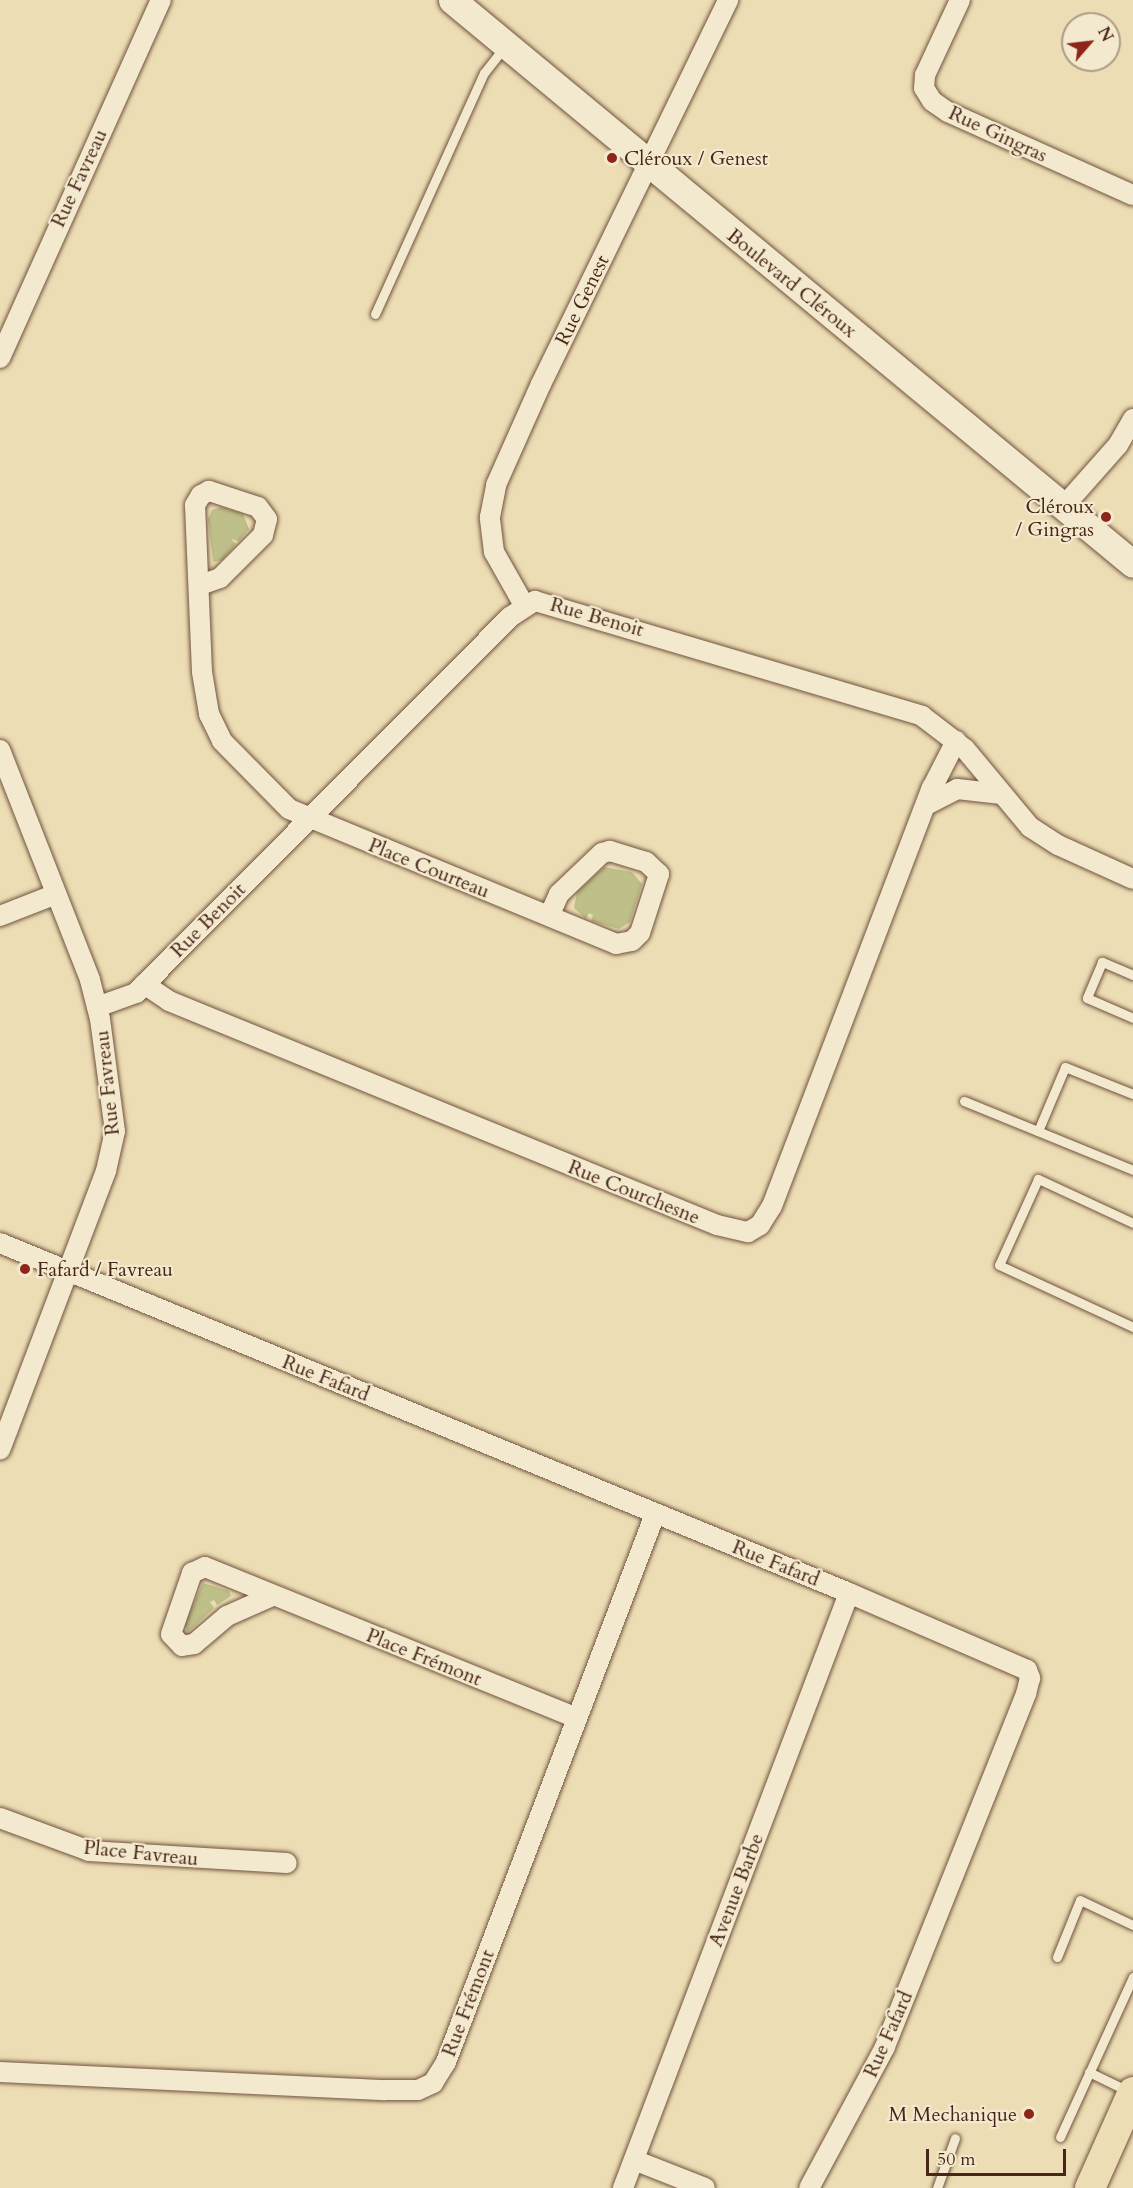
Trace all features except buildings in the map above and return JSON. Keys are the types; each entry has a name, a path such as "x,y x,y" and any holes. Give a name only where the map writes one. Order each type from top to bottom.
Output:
{"main road":[{"path":"1090,2188 1133,2093"}],"street":[{"name":"Rue Favreau","path":"0,358 161,0"},
{"name":"Boulevard Cléroux","path":"452,0 1133,564"},
{"name":"Rue Genest","path":"524,605 494,552 490,529 493,495 541,384 650,166 728,0"},
{"name":"Rue Gingras","path":"960,0 926,75 924,88 932,101 948,112 1133,195"},
{"path":"1064,506 1118,445 1133,419"},
{"name":"Place Courteau","path":"200,585 220,578 263,535 267,519 258,507 215,492 205,493 197,499 194,511 200,585 202,672 213,725 233,753 284,803 311,818 609,942 632,941 643,926 659,874 646,862 614,852 602,853 559,894 549,916"},
{"name":"Rue Benoit","path":"144,984 524,605 535,601 552,603 897,706 921,716 956,741 1040,834 1133,879"},
{"name":"Rue Courchesne","path":"144,984 169,1000 449,1115 717,1225 748,1232 760,1225 772,1206 926,806 956,741"},
{"name":"Rue Favreau","path":"0,750 97,1007 115,1142 0,1450"},
{"path":"926,806 957,789 1002,794"},
{"path":"0,916 56,894"},
{"path":"97,1007 132,995 144,984"},
{"name":"Rue Fafard","path":"0,1244 68,1270 1020,1665 1030,1678 885,2047 809,2188"},
{"name":"Rue Frémont","path":"0,2072 386,2090 429,2086 446,2062 655,1514"},
{"name":"Place Frémont","path":"272,1596 227,1616 194,1644 182,1646 171,1634 172,1622 198,1568 209,1568 272,1596 576,1718"},
{"name":"Avenue Barbe","path":"623,2188 849,1593"},
{"name":"Place Favreau","path":"0,1818 89,1851 287,1863"},
{"path":"634,2160 705,2188"}],"lane":[{"path":"375,314 484,74 506,45"},
{"path":"1133,975 1102,962 1087,998 1133,1018"},
{"path":"1038,1131 1065,1066 1133,1094"},
{"path":"964,1101 1133,1169"},
{"path":"1133,1222 1038,1179 999,1264 1133,1327"},
{"path":"1057,1957 1080,1900 1133,1925"},
{"path":"1060,2137 1133,1977"},
{"path":"1089,2072 1133,2093"},
{"path":"937,2188 955,2138"}],"green space":[{"path":"222,507 243,514 249,529 239,541 231,539 236,544 222,560 213,562 208,519 212,510"},
{"path":"604,867 632,872 642,884 630,922 619,929 591,921 593,915 589,913 586,919 574,908 577,892"},
{"path":"203,1583 229,1591 231,1596 217,1605 214,1600 210,1602 214,1608 188,1632 184,1625"}],"place":[{"name":"Cléroux / Genest","path":"612,158"},
{"name":"Cléroux / Gingras","path":"1106,517"},
{"name":"Fafard / Favreau","path":"25,1269"},
{"name":"M Mechanique","path":"1029,2114"}]}
